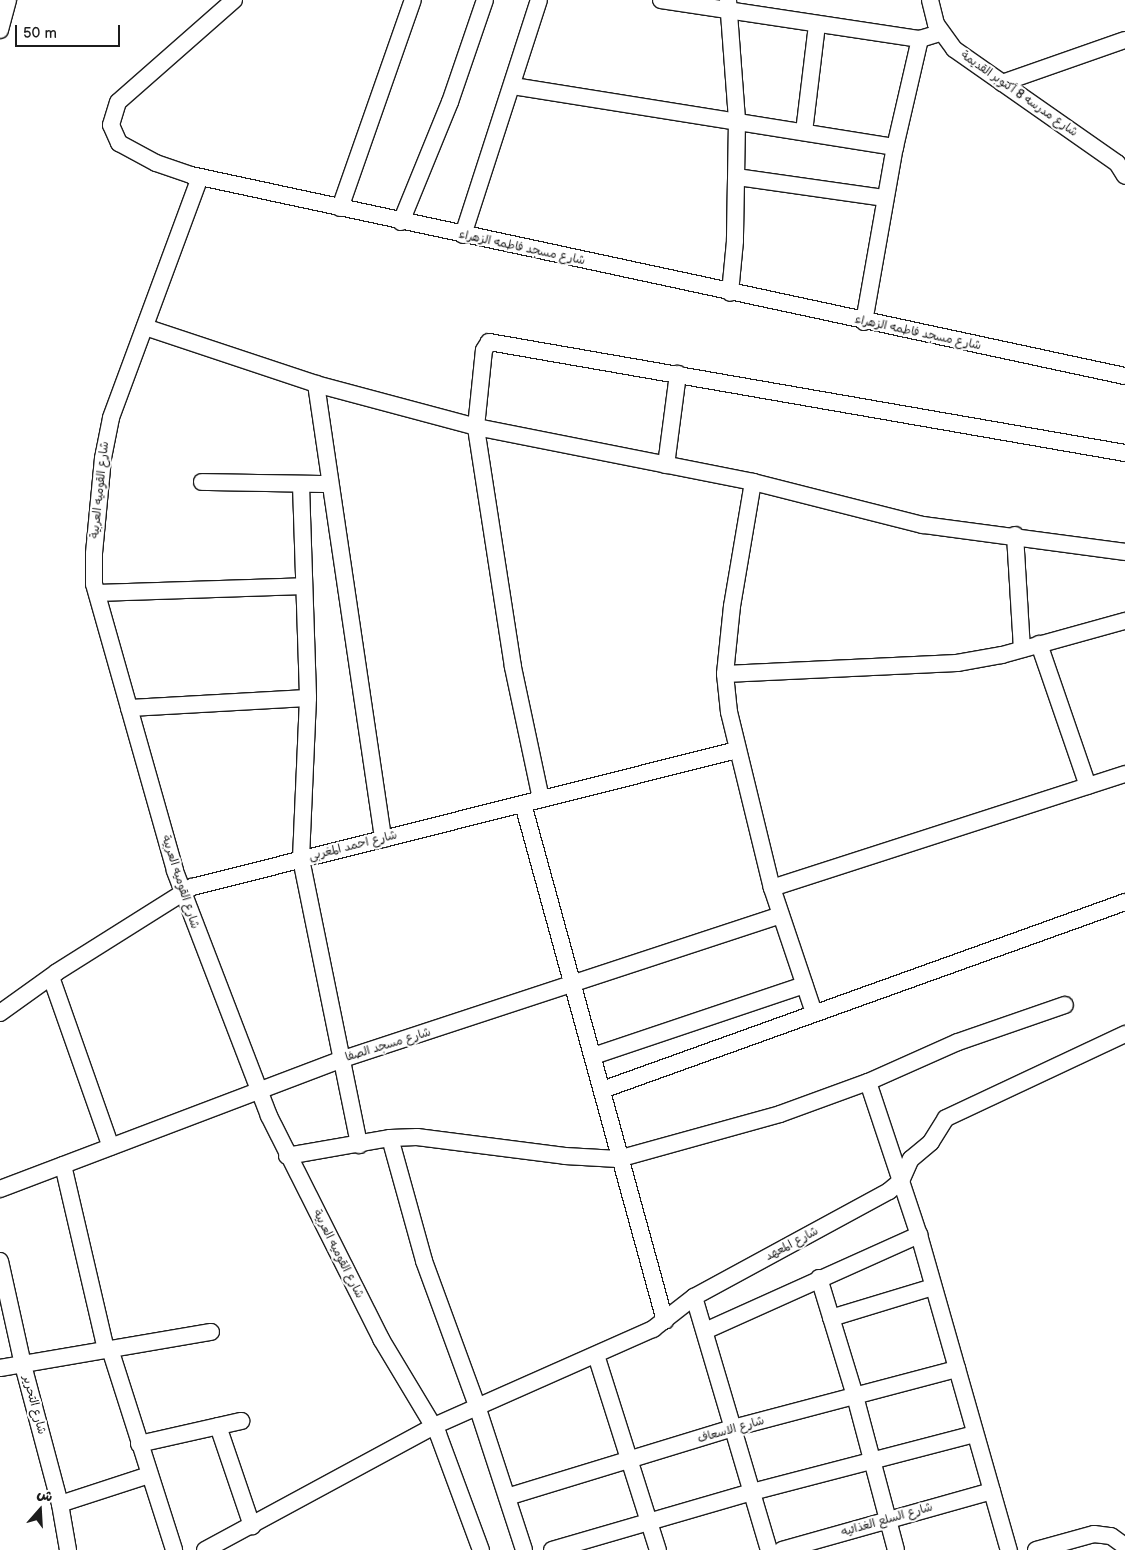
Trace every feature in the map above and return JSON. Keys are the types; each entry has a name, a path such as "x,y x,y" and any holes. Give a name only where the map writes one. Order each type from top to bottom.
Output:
{"street":[{"path":"0,30 8,0"},
{"name":"شارع مسجد فاطمه الزهراء","path":"234,0 118,102 111,119 112,132 119,143 156,163 200,177 864,322 1125,376"},
{"path":"340,208 413,0"},
{"path":"402,222 450,102 485,0"},
{"path":"463,235 513,86 538,0"},
{"path":"661,0 728,5 817,25 920,39 940,33"},
{"name":"شارع مدرسه 8 أكتوبر القديمة","path":"930,0 940,33 954,49 1117,163 1125,173"},
{"path":"728,5 737,121 737,177 730,293"},
{"path":"804,132 817,25"},
{"path":"864,322 895,147 920,39"},
{"path":"1002,83 1125,40"},
{"path":"513,86 895,147"},
{"name":"شارع القوميه العربية","path":"200,177 116,402 104,446 94,554 97,593 182,891 260,1091 287,1156 382,1339 434,1426 481,1550"},
{"path":"737,177 885,198"},
{"path":"145,327 316,384 476,427 753,482 923,525 1015,535 1125,552"},
{"path":"541,799 513,667 476,427 484,350 494,341 1125,453"},
{"path":"666,465 678,374"},
{"path":"316,384 383,839"},
{"path":"202,482 330,484"},
{"path":"753,482 732,606 725,674 737,750 772,888 814,1013"},
{"path":"301,485 308,698 301,859 340,1060 359,1145"},
{"path":"1015,535 1022,649"},
{"path":"97,593 304,586"},
{"path":"725,674 936,666 1022,649 1125,620"},
{"path":"1039,644 1088,786"},
{"path":"129,708 308,698"},
{"name":"شارع احمد المغربي","path":"0,1013 51,977 182,891 301,859 737,750"},
{"path":"772,888 1125,774"},
{"path":"523,804 593,1056 618,1159 665,1321"},
{"path":"602,1090 1125,902"},
{"name":"شارع مسجد الصفا","path":"0,1190 340,1060 780,915"},
{"path":"51,977 111,1147"},
{"path":"593,1056 804,985"},
{"path":"287,1156 359,1145 390,1138 417,1137 565,1156 618,1159 723,1132 868,1082 958,1042 1065,1006"},
{"name":"شارع المعهد","path":"205,1550 434,1426 596,1355 665,1321 694,1296 889,1191 901,1181 911,1159 931,1142 946,1118 1125,1034"},
{"path":"868,1082 918,1235 1009,1550"},
{"path":"390,1138 424,1261 478,1406 524,1550"},
{"path":"63,1165 108,1350 174,1550"},
{"path":"705,1331 918,1235"},
{"name":"شارع التحرير","path":"0,1261 23,1365 60,1504 68,1550"},
{"path":"819,1278 855,1396 896,1550"},
{"path":"831,1318 933,1287"},
{"path":"694,1296 769,1550"},
{"path":"0,1368 211,1332"},
{"path":"596,1355 631,1460 658,1550"},
{"name":"شارع الاسعاف","path":"507,1497 733,1428 957,1369"},
{"path":"139,1444 241,1421"},
{"path":"218,1426 252,1526"},
{"path":"552,1550 752,1492 976,1434"},
{"path":"60,1504 149,1475"},
{"name":"شارع السلع الغذائيه","path":"782,1550 992,1491"},
{"path":"1036,1550 1094,1534 1111,1536 1125,1546"}]}
